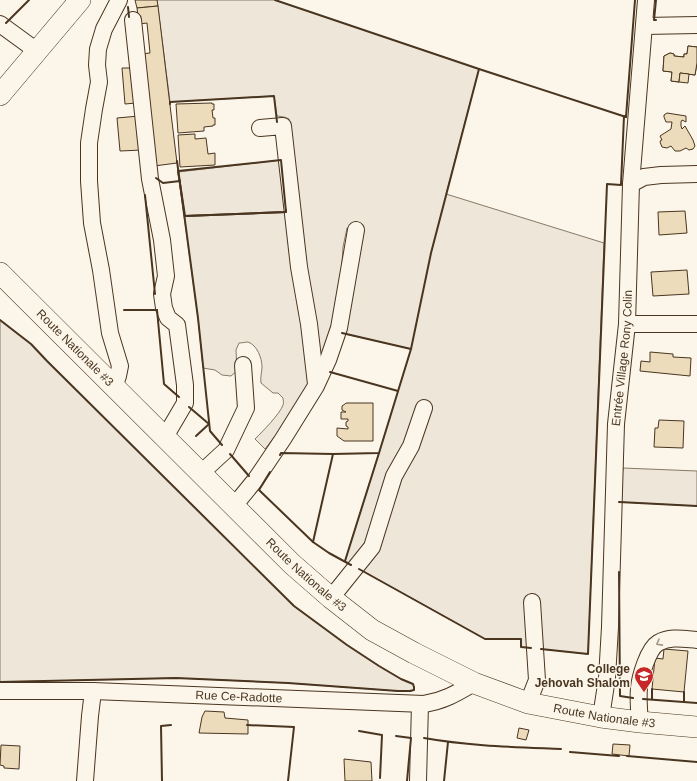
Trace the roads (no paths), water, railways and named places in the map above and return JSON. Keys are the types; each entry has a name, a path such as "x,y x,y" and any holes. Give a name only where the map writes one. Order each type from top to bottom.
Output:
{"main road":[{"path":"0,95 80,0"},
{"name":"Route Nationale #3","path":"0,273 292,564 372,630 474,683 528,703 601,717 697,727"}],"street":[{"path":"114,387 120,366 110,333 101,270 92,223 89,181 89,143 99,82 97,65 98,49 104,29 119,0"},
{"name":"Entrée Village Rony Colin","path":"601,717 607,678 616,424 627,324 631,184 646,0"},
{"path":"133,20 150,179 166,276 162,294 164,308 168,318 177,325 185,385 185,403 165,438"},
{"path":"0,24 37,52"},
{"path":"644,26 697,25"},
{"path":"260,128 283,126 299,267 309,324 316,386"},
{"path":"631,184 644,177 697,174"},
{"path":"234,506 256,479 283,439 316,386 328,360 339,328 356,230"},
{"path":"627,324 697,324"},
{"path":"201,473 226,450 246,408 243,365"},
{"path":"332,598 372,547 394,476 411,446 424,408"},
{"path":"528,703 537,680 532,602"},
{"path":"640,722 639,687 643,668 652,648 657,643 674,638 697,640"},
{"name":"Rue Ce-Radotte","path":"0,692 91,704 420,704 444,700 474,683"},
{"path":"85,781 91,704"},
{"path":"418,781 420,704"}],"place":[{"name":"College Jehovah Shalom","path":"644,693"}]}
